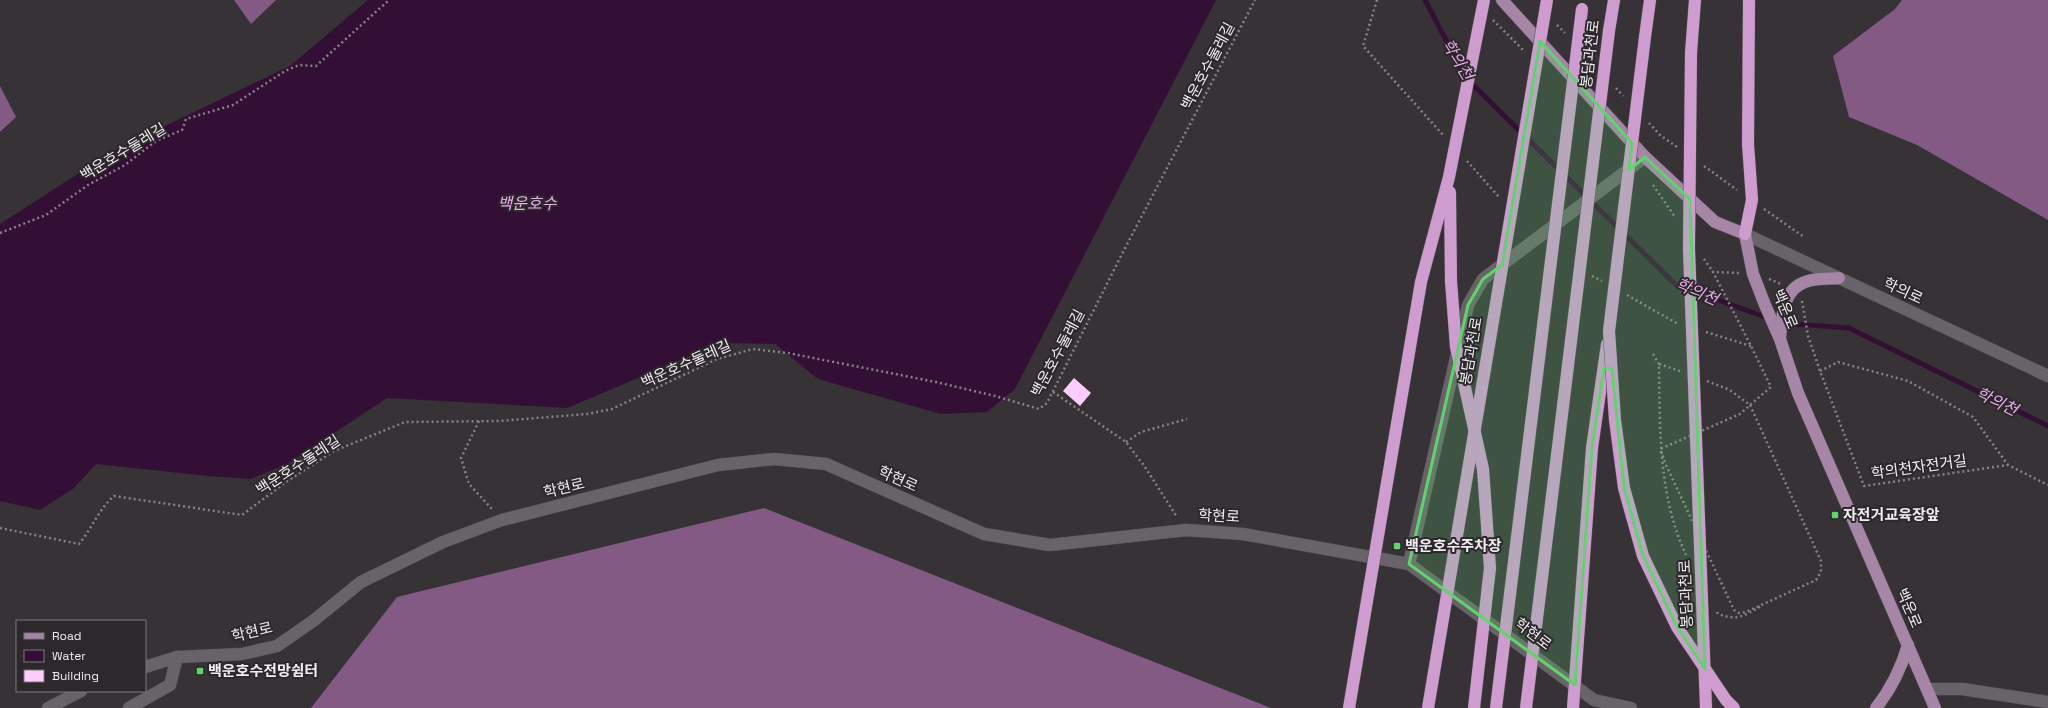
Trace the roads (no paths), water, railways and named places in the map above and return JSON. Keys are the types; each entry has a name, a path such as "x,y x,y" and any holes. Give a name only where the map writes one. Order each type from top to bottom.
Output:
{"highway":[{"path":"1349,708 1421,282 1450,177 1484,0"},
{"name":"봉담과천로","path":"1428,708 1547,0"},
{"name":"봉담과천로","path":"1526,708 1614,0"},
{"path":"1573,708 1592,448 1609,331 1650,0"},
{"name":"봉담과천로","path":"1695,0 1691,52 1689,249 1706,708"},
{"path":"1745,234 1752,200 1748,144 1748,0"},
{"name":"봉담과천로","path":"1496,708 1582,5"},
{"path":"1450,177 1451,281 1456,347 1482,469 1490,568 1474,708"},
{"path":"1609,331 1615,420 1624,488 1643,556 1677,627 1726,700 1734,708"}],"main road":[{"path":"1502,0 1645,157 1715,222 1745,234"},
{"name":"백운로","path":"1745,234 1753,274 1780,339 1798,393 1934,708"},
{"path":"1780,339 1786,299 1791,292 1804,282 1839,278"},
{"path":"1876,708 1889,692 1901,670 1908,646"}],"street":[{"path":"1409,564 1468,305 1483,279 1581,207 1645,157"},
{"name":"학의로","path":"1745,234 2048,376"},
{"name":"학현로","path":"146,667 177,657 242,654 277,646 313,621 361,582 443,542 502,520 718,465 774,459 826,464 984,534 1050,545 1186,530 1243,534 1409,564 1594,700 1631,708"},
{"path":"129,708 170,684 177,657"},
{"path":"1927,689 1962,688 2048,702"},
{"path":"48,708 79,692"}],"water":[{"name":"백운호수","path":"368,0 1216,0 1015,389 987,412 941,414 818,379 775,344 721,343 567,408 387,398 289,463 251,479 96,464 74,488 40,510 0,501 0,224 115,150 290,66"}],"waterway":[{"name":"학의천","path":"1425,0 1466,78 1676,285 1768,318"},
{"name":"학의천","path":"1781,323 1849,328 2048,426"}],"place":[{"name":"자전거교육장앞","path":"1835,515"},
{"name":"백운호수주차장","path":"1397,546"},
{"name":"백운호수전망쉼터","path":"200,671"}]}
